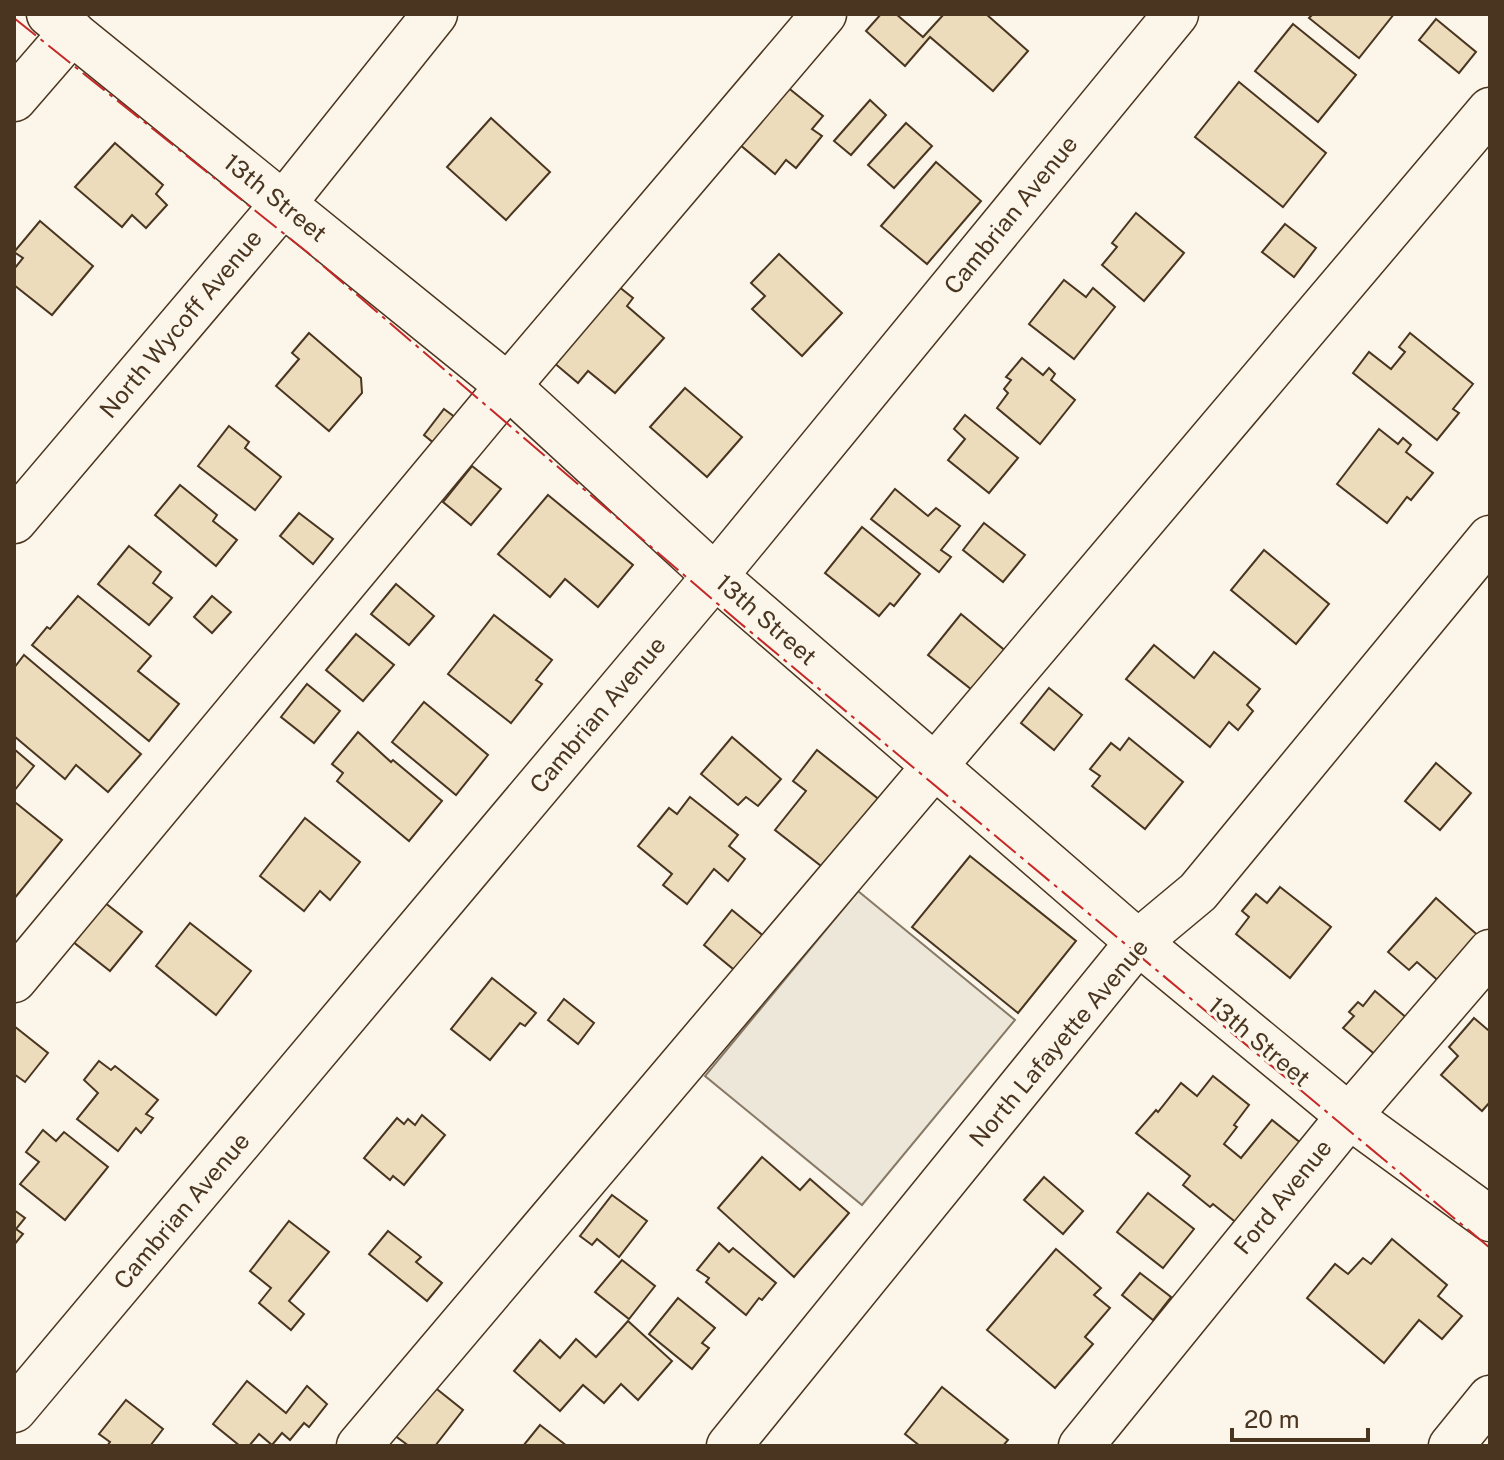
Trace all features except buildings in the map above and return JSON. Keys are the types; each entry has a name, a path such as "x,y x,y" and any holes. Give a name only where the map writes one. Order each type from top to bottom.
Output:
{"street":[{"name":"North Wycoff Avenue","path":"14,521 283,204 435,14"},
{"path":"14,980 508,386 824,14"},
{"name":"Cambrian Avenue","path":"14,1410 715,576 1176,14"},
{"name":"13th Street","path":"60,23 508,386 715,576 1138,942 1349,1116 1490,1219"},
{"path":"14,99 60,23"},
{"path":"359,1446 1490,110"},
{"name":"North Lafayette Avenue","path":"729,1446 1138,942 1198,892 1490,538"},
{"name":"Ford Avenue","path":"1081,1446 1349,1116 1490,952"},
{"path":"1451,1446 1490,1398"}],"shaded area":[{"path":"858,891 1015,1020 862,1205 705,1076"}],"power":[{"path":"14,18 307,252 740,623 1490,1248"}]}
